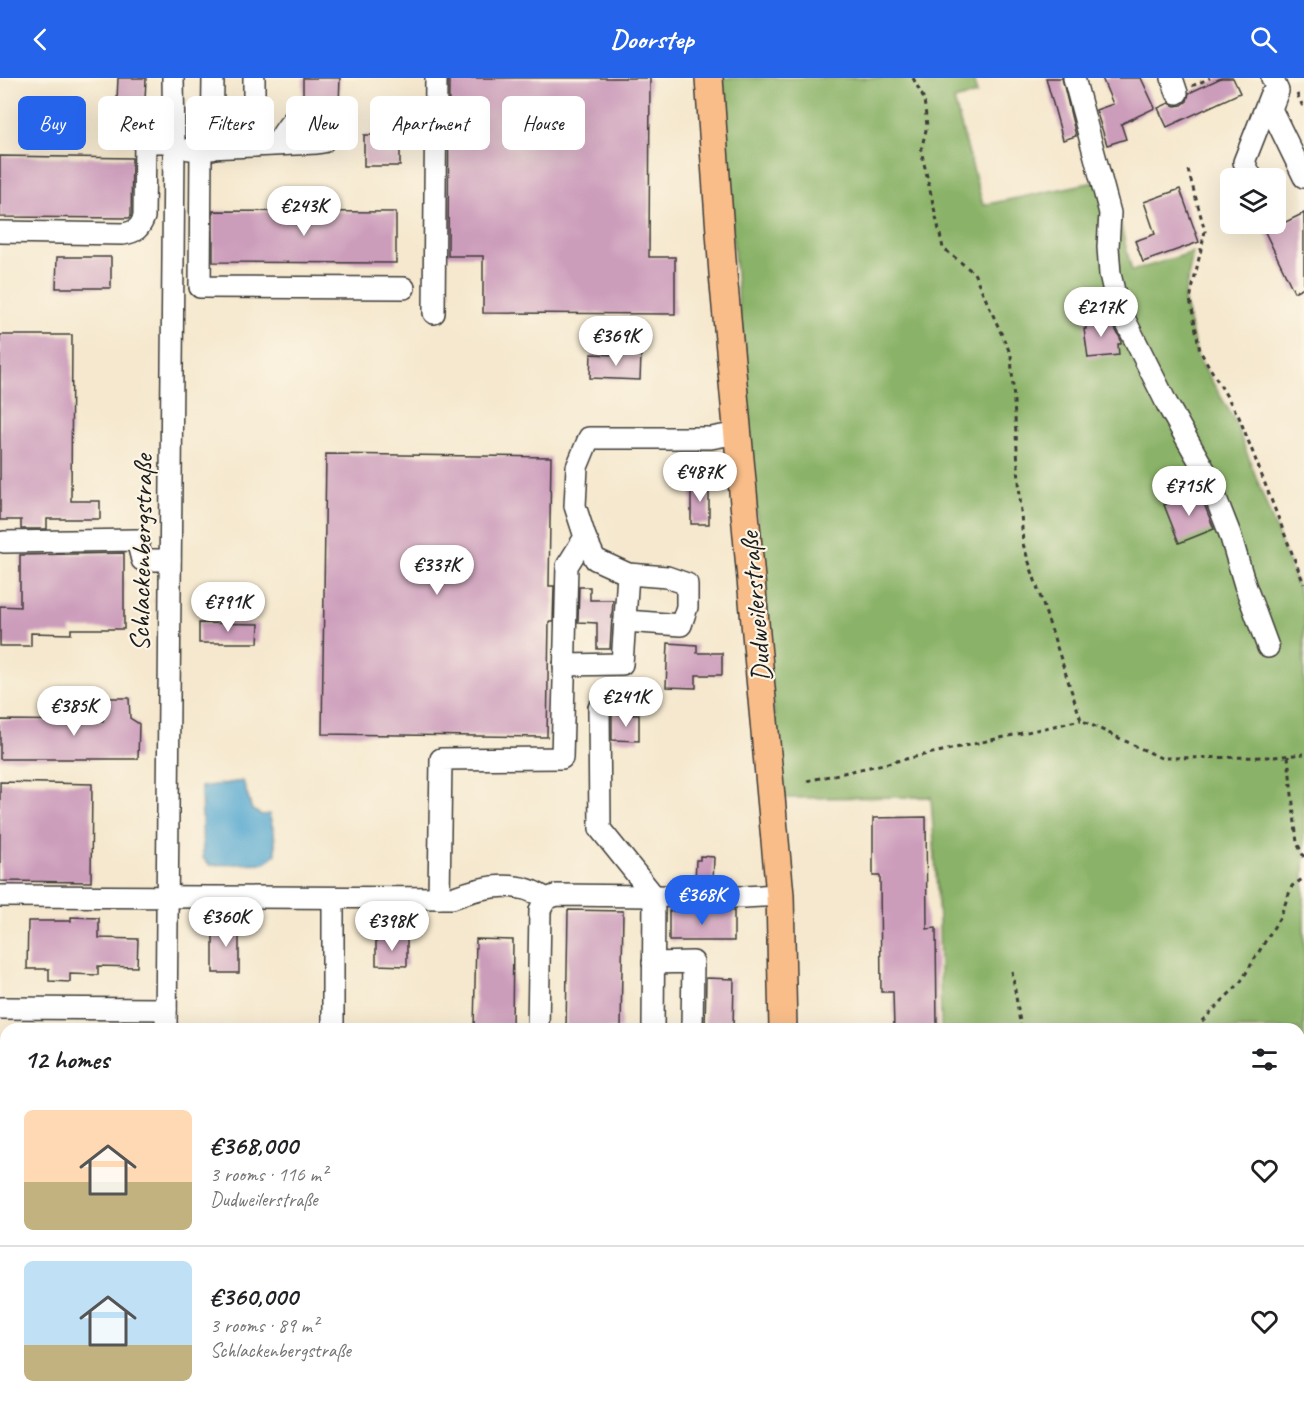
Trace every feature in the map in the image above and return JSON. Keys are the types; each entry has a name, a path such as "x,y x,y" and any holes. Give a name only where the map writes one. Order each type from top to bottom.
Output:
{"main road":[{"name":"Dudweilerstraße","path":"709,78 723,273 780,895 783,1023"}],"street":[{"name":"Schlackenbergstraße","path":"173,78 173,96"},
{"path":"211,96 213,78"},
{"path":"254,78 254,96"},
{"path":"434,313 436,78"},
{"path":"1074,78 1110,213 1108,247 1110,274 1117,304 1167,404 1206,472 1230,534 1245,585 1268,647"},
{"path":"1247,168 1244,162 1271,87 1278,91 1271,109 1304,177"},
{"path":"174,145 186,146"},
{"path":"0,232 123,234 133,232 140,227 144,217 145,150"},
{"name":"Schlackenbergstraße","path":"166,1019 174,150"},
{"path":"206,150 200,287 404,288"},
{"path":"624,621 681,625 687,607 687,584 667,577 628,574 595,559 575,506 577,467 589,438 711,438 738,434"},
{"path":"439,898 441,759 562,758 567,566 585,537"},
{"path":"4,542 137,540 142,560 170,560"},
{"path":"564,665 622,664 628,574"},
{"path":"599,708 600,829 654,896 653,1023"},
{"path":"0,896 452,898 476,889 524,887 546,899"},
{"path":"538,1023 540,910 546,899 557,895 744,897 780,895"},
{"path":"333,898 333,1023"},
{"path":"653,963 693,962 692,1023"},
{"path":"0,1008 166,1019"}],"path":[{"path":"913,78 924,99 927,126 921,150 943,248 974,273 1011,355 1023,544 1082,720"},
{"path":"1188,170 1205,231 1190,299 1200,351 1239,417 1304,584"},
{"path":"807,781 1082,720 1161,758 1304,754"},
{"path":"1287,756 1297,843 1304,857"},
{"path":"1200,1023 1240,983 1280,917 1292,886 1304,878"},
{"path":"1012,972 1020,1023"}],"green space":[{"path":"719,78 973,78 977,94 954,100 983,205 1109,179 1132,271 1193,252 1184,298 1197,356 1234,419 1304,604 1304,1023 941,1023 939,921 931,797 781,798"}],"water":[{"path":"243,781 252,810 262,815 269,814 274,832 276,854 265,863 210,865 203,858 201,787"}],"building":[{"path":"118,78 146,78 145,96 117,96"},
{"path":"303,78 340,78 339,96 303,96"},
{"path":"449,78 650,78 649,257 675,257 675,314 483,313 483,256 448,256 449,150 490,150 490,96 449,96"},
{"path":"1046,78 1062,78 1076,136 1063,140"},
{"path":"1102,78 1141,78 1155,108 1121,124 1126,139 1107,145 1096,110 1113,104"},
{"path":"1221,78 1233,78 1240,93 1167,127 1158,108 1169,103 1175,106 1182,105 1187,101 1189,93"},
{"path":"364,135 370,135 370,150 400,150 400,166 364,166"},
{"path":"0,156 132,158 131,216 129,218 0,217"},
{"path":"1180,189 1199,242 1143,262 1135,241 1155,234 1144,202"},
{"path":"213,211 396,212 396,263 213,262"},
{"path":"1304,213 1304,287 1294,292 1266,234 1286,234 1286,222"},
{"path":"57,257 111,257 111,288 56,288"},
{"path":"1109,317 1121,340 1121,344 1118,344 1119,355 1088,358 1085,319"},
{"path":"0,335 72,335 71,501 100,501 100,519 47,519 47,529 21,529 21,520 0,520"},
{"path":"591,354 641,356 640,380 590,378"},
{"path":"326,454 551,457 549,586 554,586 553,622 549,622 547,737 322,734"},
{"path":"691,482 709,482 709,524 691,524"},
{"path":"1199,491 1214,529 1179,543 1164,505"},
{"path":"124,553 124,629 71,629 71,634 31,633 31,646 0,646 0,606 20,607 20,555"},
{"path":"579,587 590,587 590,600 613,600 610,649 597,649 597,623 578,622"},
{"path":"199,623 259,624 258,643 199,643"},
{"path":"668,643 697,645 697,653 722,653 722,675 696,675 696,688 666,687"},
{"path":"103,698 129,698 130,718 139,724 138,759 0,759 0,720 103,721"},
{"path":"612,714 639,715 639,741 612,740"},
{"path":"0,782 92,784 91,882 0,881"},
{"path":"926,817 927,929 936,928 937,1023 894,1023 893,992 881,992 880,876 873,876 873,818"},
{"path":"700,856 714,857 713,883 695,882 696,860 700,860"},
{"path":"568,910 623,911 621,1023 566,1023"},
{"path":"669,911 734,911 734,941 669,941"},
{"path":"71,917 99,918 99,938 138,939 137,967 98,966 98,975 70,974 70,982 49,981 49,969 27,969 28,921 71,921"},
{"path":"213,924 239,924 239,973 213,973"},
{"path":"376,939 407,939 407,966 376,965"},
{"path":"476,939 513,940 512,1023 474,1023"},
{"path":"706,978 734,979 733,1023 705,1023"}]}
